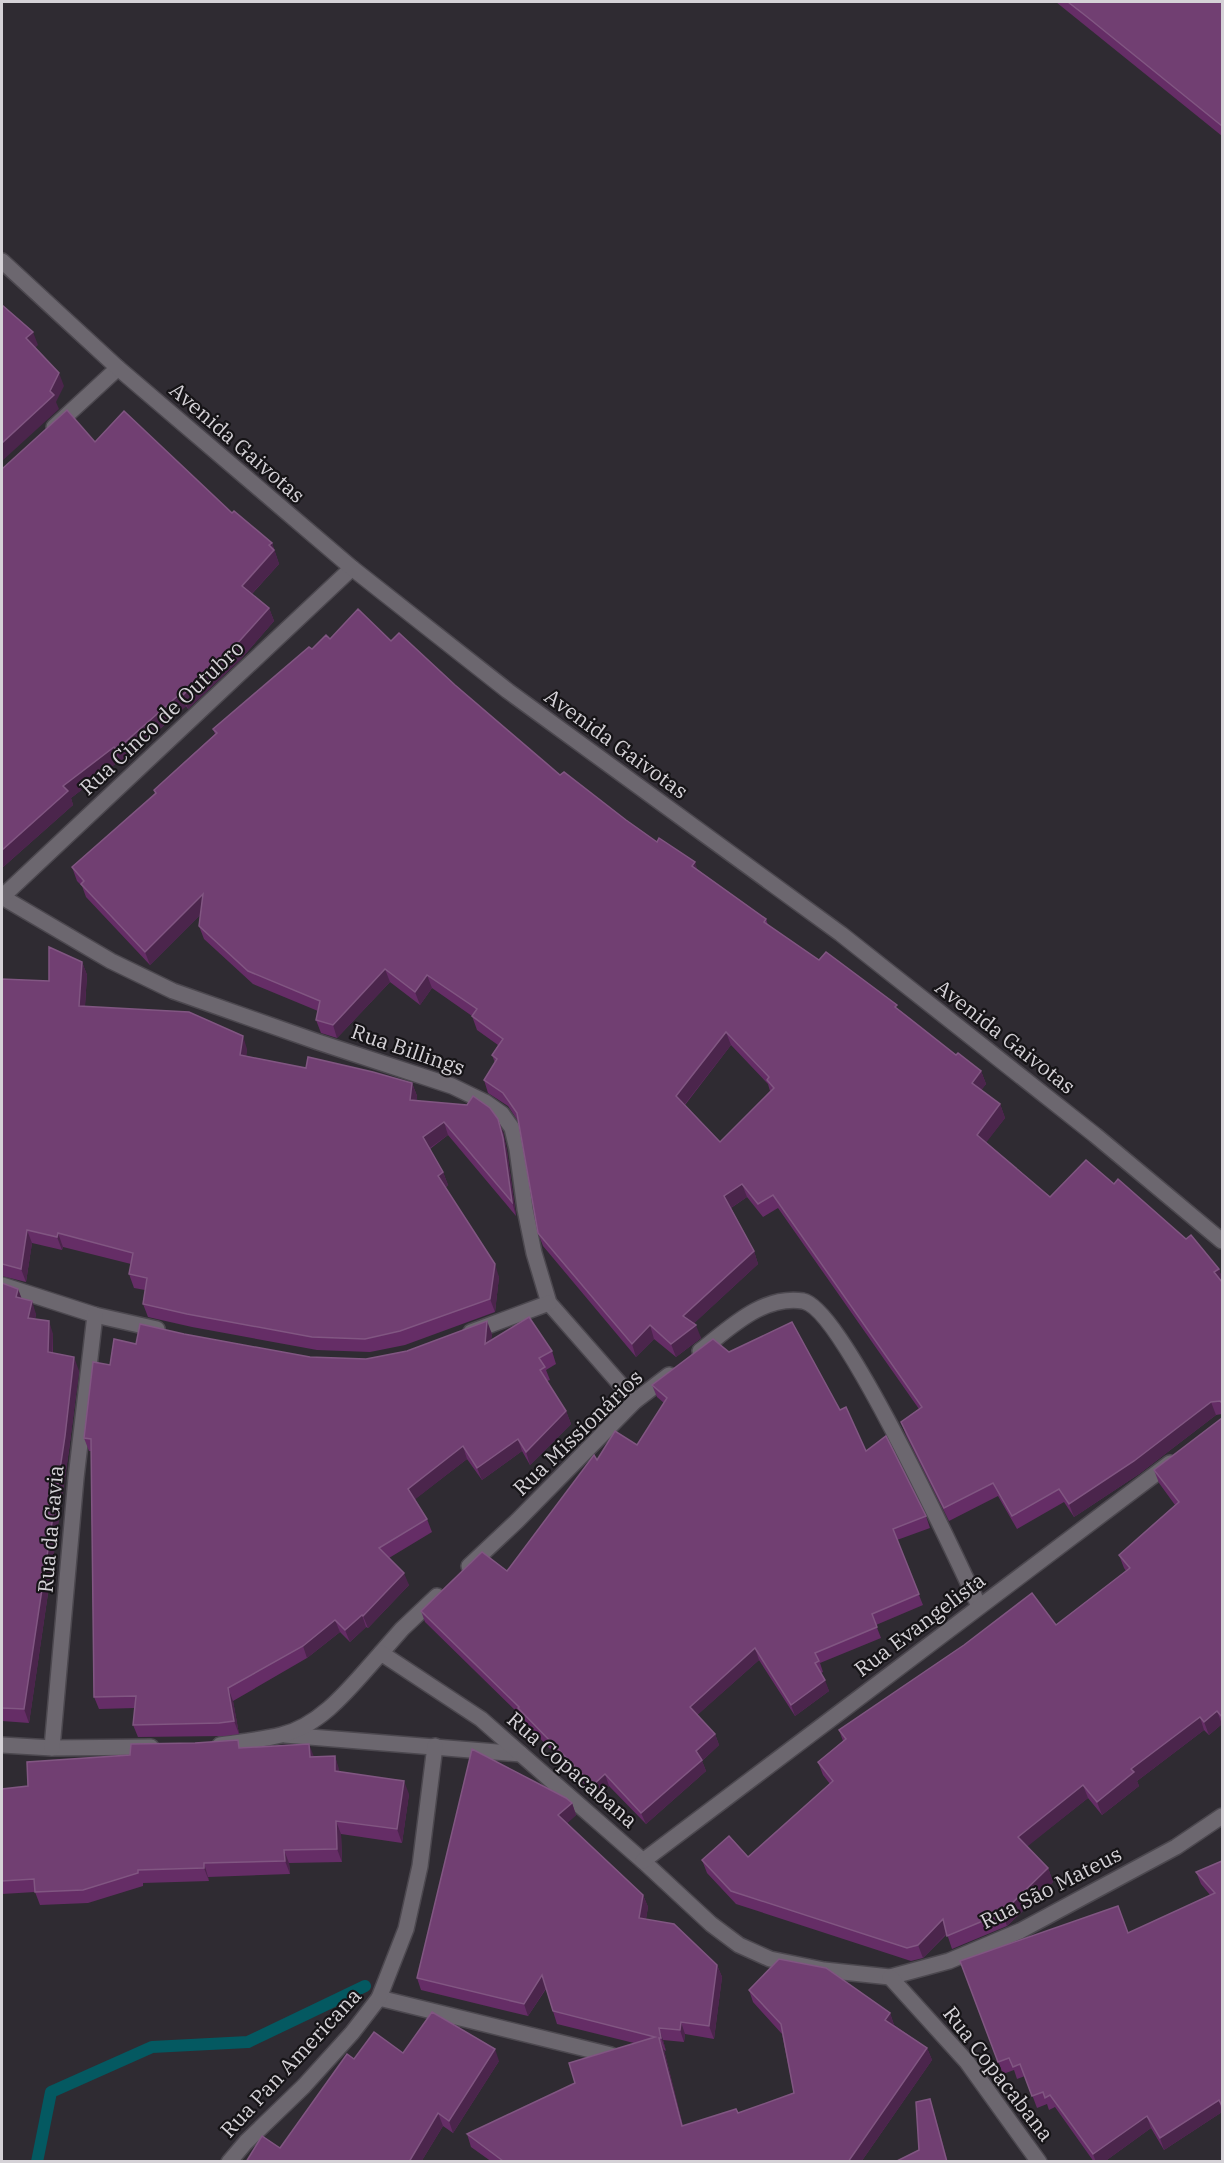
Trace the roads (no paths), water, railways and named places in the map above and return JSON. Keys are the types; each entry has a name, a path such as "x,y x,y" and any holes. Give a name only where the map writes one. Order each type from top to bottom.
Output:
{"street":[{"name":"Avenida Gaivotas","path":"2,261 118,368 352,568 508,691 841,934 1095,1135 1222,1241"},
{"path":"43,436 118,368"},
{"name":"Rua Cinco de Outubro","path":"2,897 352,568"},
{"name":"Rua Billings","path":"2,897 111,961 173,991 452,1086 486,1102 502,1114 512,1128 518,1149 525,1209 534,1253 549,1303 635,1401"},
{"path":"2,1285 95,1315 169,1332"},
{"name":"Rua Missionários","path":"381,1653 402,1629 517,1521 635,1401 746,1316 764,1305 784,1300 806,1302 830,1324 874,1394 979,1606"},
{"path":"461,1336 549,1303"},
{"name":"Rua da Gavia","path":"52,1748 76,1478 95,1315"},
{"name":"Rua Evangelista","path":"643,1861 1185,1452"},
{"path":"283,1735 312,1721 344,1694 381,1653"},
{"name":"Rua Copacabana","path":"381,1653 481,1719 711,1924 739,1945 770,1959 802,1966 890,1977 967,2062 1040,2162"},
{"path":"206,1746 283,1735 521,1754"},
{"path":"2,1745 52,1748 171,1747"},
{"name":"Rua Pan Americana","path":"229,2162 246,2142 304,2086 380,1998 406,1929 420,1866 435,1746"},
{"name":"Rua São Mateus","path":"890,1977 949,1961 1020,1931 1176,1847 1222,1816"},
{"path":"380,1998 611,2055"}],"waterway":[{"path":"37,2162 51,2092 152,2047 248,2042 365,1986"}]}
